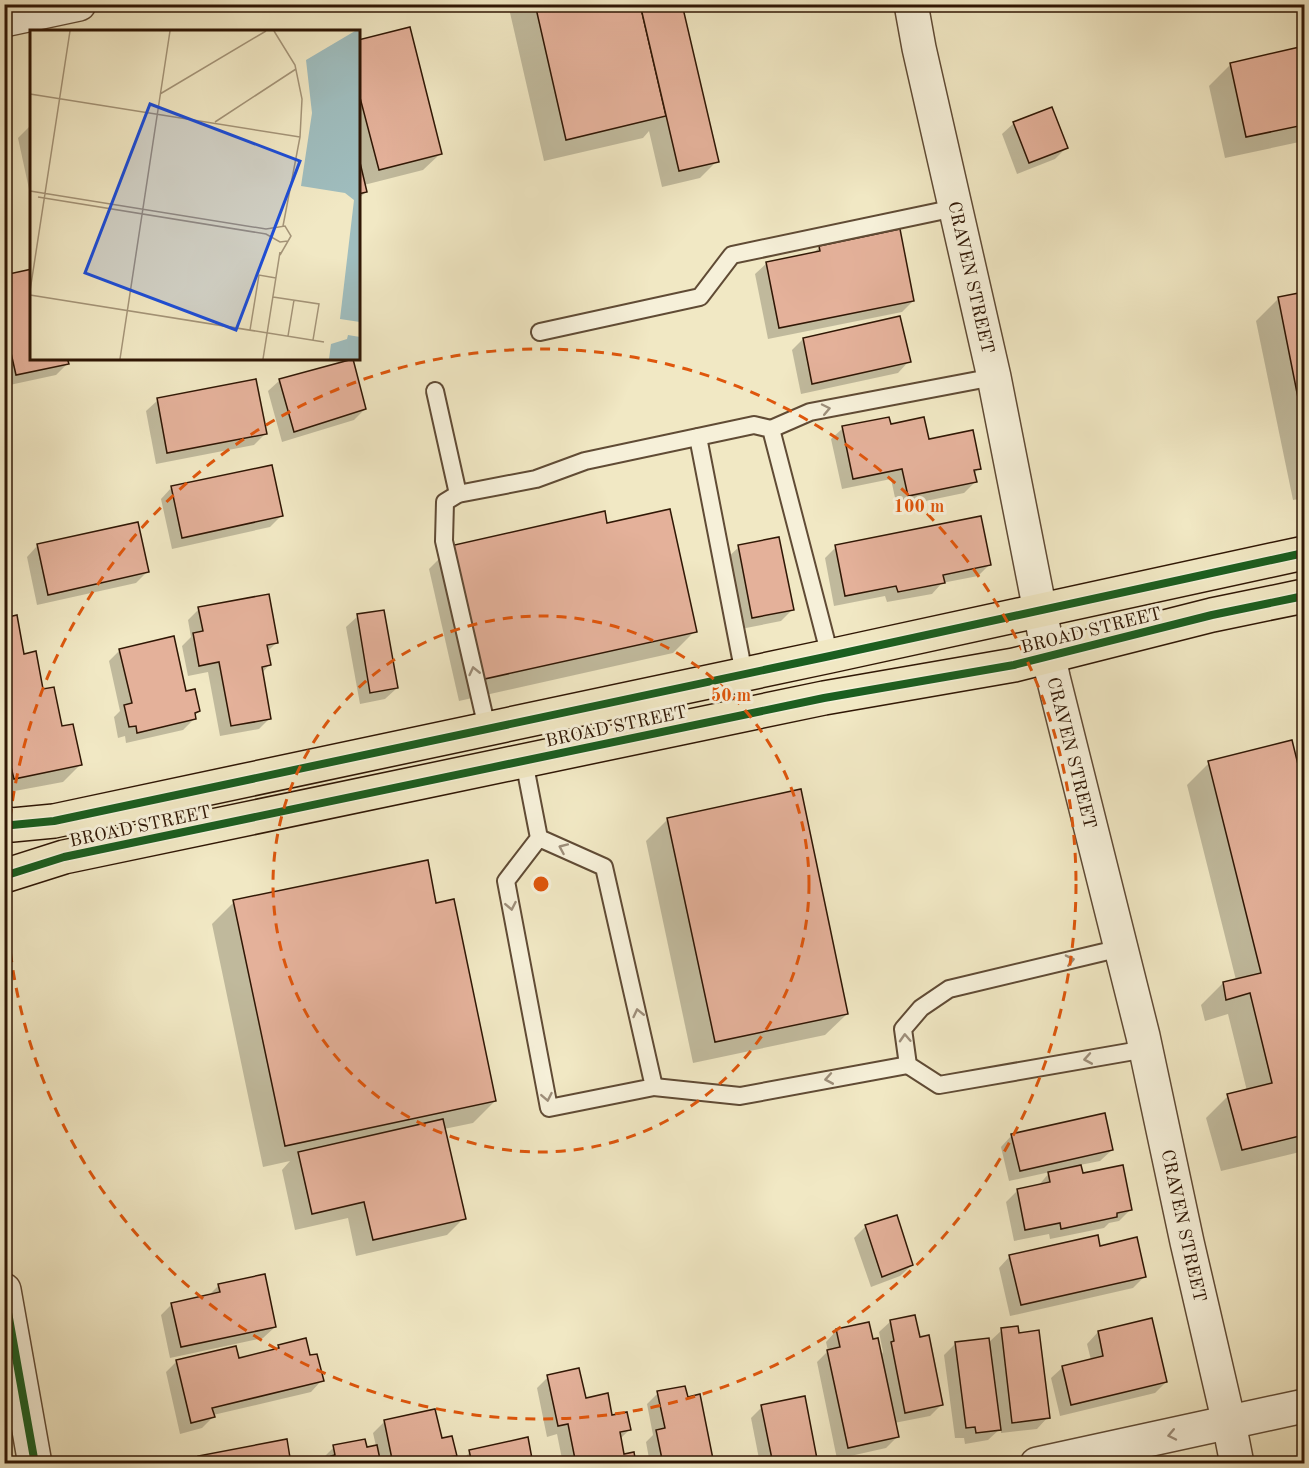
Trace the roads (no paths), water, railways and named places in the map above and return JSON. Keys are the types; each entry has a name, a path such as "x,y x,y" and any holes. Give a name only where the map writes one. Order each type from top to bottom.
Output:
{"main road":[{"name":"BROAD STREET","path":"4,823 12,825 54,821 1305,553"},
{"name":"BROAD STREET","path":"4,876 64,857 824,698 976,673 1050,658 1212,615 1305,596"}],"street":[{"path":"4,20 79,4"},
{"name":"CRAVEN STREET","path":"911,4 994,377 1050,658 1146,1048 1186,1242 1230,1423 1237,1464"},
{"path":"4,1290 35,1464"},
{"path":"1037,1464 1305,1406"}],"lane":[{"path":"540,332 700,297 732,255 956,208"},
{"path":"488,728 444,541 445,502 458,494 536,479 585,461 754,425 771,429 810,412 994,377"},
{"path":"435,391 458,494"},
{"path":"771,429 830,656"},
{"path":"699,437 744,674"},
{"path":"524,761 539,838 506,881 549,1108 654,1087 740,1096 908,1065 939,1085 1146,1048"},
{"path":"539,838 604,867 654,1087"},
{"path":"908,1065 903,1029 921,1008 949,989 1121,948"}]}
